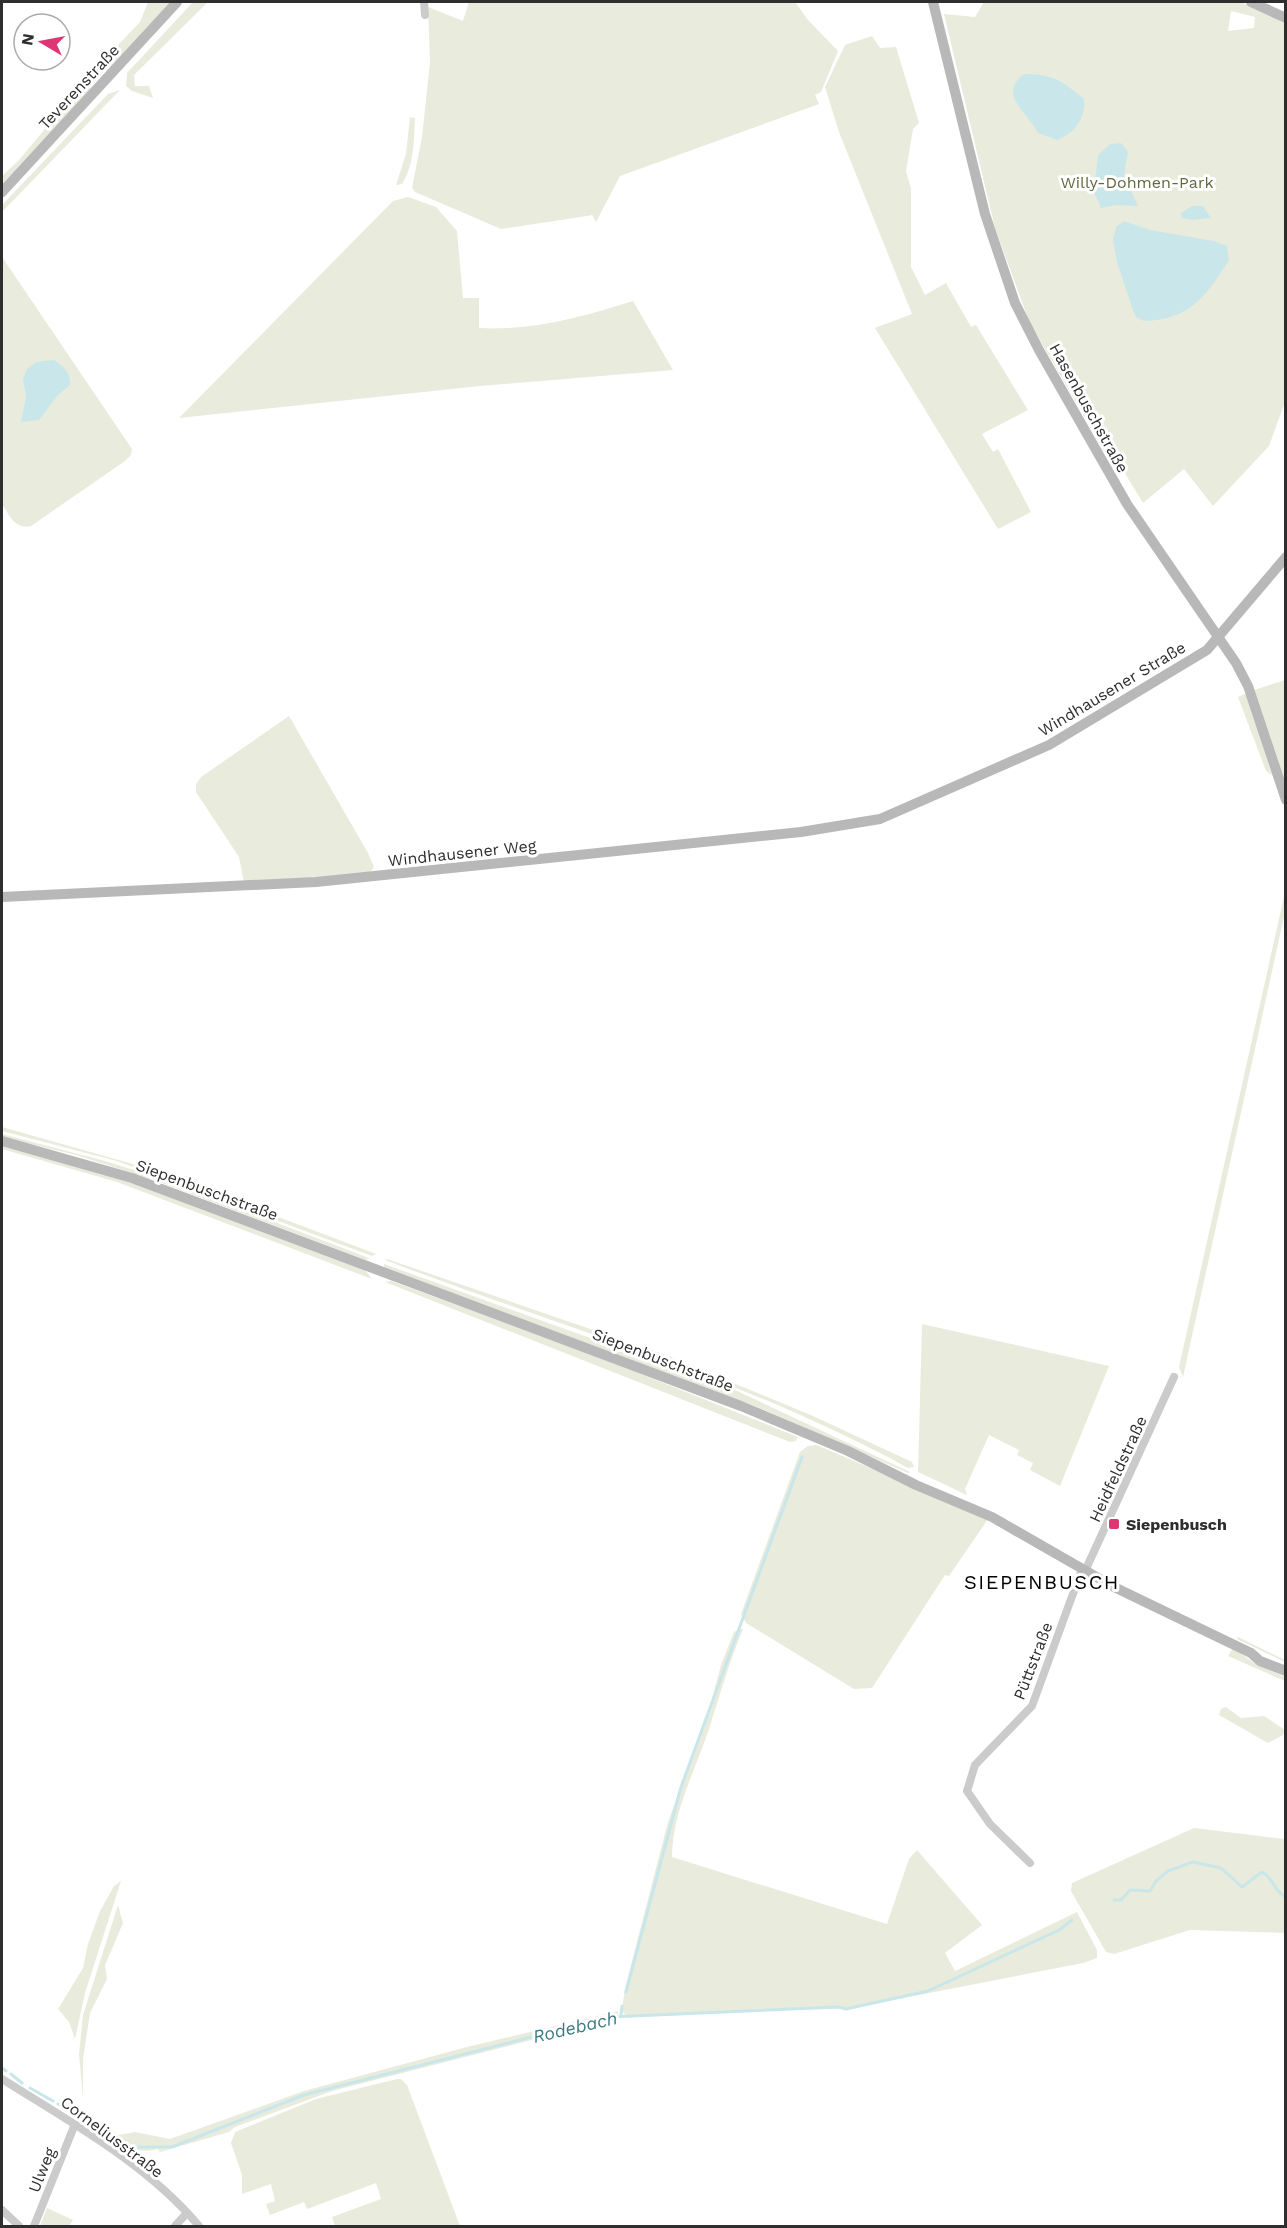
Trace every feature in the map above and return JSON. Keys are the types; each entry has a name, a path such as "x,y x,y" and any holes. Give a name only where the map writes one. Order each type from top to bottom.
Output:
{"street":[{"name":"Teverenstraße","path":"2,192 177,2"},
{"path":"424,2 425,15"},
{"name":"Hasenbuschstraße","path":"933,2 985,214 1015,303 1126,504 1220,636 1248,686 1286,800"},
{"path":"1251,2 1286,18"},
{"name":"Windhausener Straße","path":"921,802 1049,745 1192,660 1220,636 1286,557"},
{"name":"Windhausener Weg","path":"2,897 282,885 410,874 847,826 880,819 921,802"},
{"name":"Siepenbuschstraße","path":"2,1141 132,1178 741,1406 848,1451 916,1485 992,1517 1084,1570 1251,1653 1260,1661 1286,1671"},
{"name":"Heidfeldstraße","path":"1084,1570 1174,1377"},
{"name":"Püttstraße","path":"1030,1863 990,1824 968,1791 975,1765 1032,1706 1084,1570"},
{"name":"Corneliusstraße","path":"2,2079 75,2124 128,2163 199,2226"},
{"name":"Ulweg","path":"34,2226 75,2124"},
{"path":"2,2210 19,2226"},
{"path":"175,2226 187,2213"}],"green space":[{"path":"148,2 171,2 110,68 105,70 96,68 140,22"},
{"path":"193,2 208,2 134,75 135,86 149,86 153,98 132,91 126,86 127,73"},
{"path":"469,2 795,2 808,20 838,51 821,92 815,95 819,104 620,176 596,222 592,215 501,229 415,192 412,188 422,137 430,62 428,7 463,21"},
{"name":"Willy-Dohmen-Park","path":"984,2 1240,2 1285,20 1285,402 1269,446 1213,506 1184,469 1143,503 1121,467 1116,472 1029,321 995,228 944,14 975,17","holes":["1231,11 1255,17 1254,28 1228,31"]},
{"path":"872,36 880,48 896,47 919,123 913,129 906,171 911,188 911,267 925,295 946,283 971,327 976,325 1028,410 982,434 993,452 998,449 1031,512 998,529 875,328 912,314 839,132 825,87 845,45"},
{"path":"91,74 90,90 2,184 2,176 19,160"},
{"path":"120,90 2,212 2,205 108,94"},
{"path":"410,117 415,118 411,161 402,184 396,185 406,154"},
{"path":"408,197 436,207 457,231 463,298 479,298 479,328 519,327 557,322 633,301 673,370 480,386 179,418 393,201"},
{"path":"2,257 132,449 131,455 125,461 31,526 25,527 14,521 2,504"},
{"path":"1285,680 1285,789 1254,690"},
{"path":"1247,693 1272,775 1266,771 1238,697"},
{"path":"289,716 368,853 374,867 370,873 244,883 239,857 196,792 196,784 201,777"},
{"path":"1285,892 1285,912 1183,1377 1179,1367"},
{"path":"2,1127 154,1170 376,1254 372,1256 117,1161 2,1131"},
{"path":"2,1134 153,1176 369,1258 366,1260 154,1180 76,1155 2,1137"},
{"path":"2,1145 105,1173 365,1270 372,1279 117,1182 2,1149"},
{"path":"385,1260 666,1355 813,1416 912,1462 914,1467 908,1468 845,1436 716,1380"},
{"path":"384,1264 735,1390 910,1472 755,1406 384,1267"},
{"path":"391,1281 591,1354 798,1437 796,1441 790,1442 385,1282"},
{"path":"922,1324 1109,1366 1060,1486 1030,1470 1033,1463 1017,1455 1019,1450 989,1435 965,1489 967,1495 918,1472"},
{"path":"817,1445 988,1519 949,1576 945,1575 872,1688 854,1689 746,1623 741,1614 800,1452 808,1446"},
{"path":"743,1629 680,1808 672,1857 887,1924 909,1859 917,1850 982,1925 945,1953 955,1971 1077,1912 1097,1950 1097,1958 1083,1963 852,2008 663,2014 627,2018 622,2010 625,1988 668,1822 708,1714 721,1665 734,1632"},
{"path":"1238,1637 1285,1660 1285,1662 1237,1639"},
{"path":"1233,1648 1254,1663 1285,1677 1285,1681 1228,1656"},
{"path":"1226,1707 1241,1718 1264,1716 1285,1730 1283,1735 1268,1743 1219,1715 1221,1709"},
{"path":"1194,1828 1285,1839 1285,1933 1190,1930 1114,1954 1106,1952 1071,1891 1072,1883"},
{"path":"121,1881 85,1993 75,2039 69,2022 58,2009 83,1968 88,1944 100,1911 114,1886"},
{"path":"118,1905 123,1923 105,1965 107,1979 90,2013 83,2059 83,2098 79,2054 83,2015"},
{"path":"618,2011 618,2016 614,2019 332,2091 235,2127 229,2132 160,2152 158,2149 148,2151 127,2148 108,2139 81,2121 83,2111 119,2135 135,2132 170,2139 304,2091 467,2047"},
{"path":"401,2079 407,2085 460,2226 335,2226 332,2217 381,2199 376,2183 307,2209 304,2202 270,2215 266,2204 275,2201 271,2184 242,2194 242,2175 231,2143 235,2132 316,2099"},
{"path":"47,2208 73,2220 69,2226 40,2226"}],"water":[{"path":"1024,74 1050,77 1084,99 1081,118 1074,129 1057,140 1038,133 1014,97 1013,89 1016,82"},
{"path":"1121,143 1128,152 1124,175 1138,206 1115,205 1101,208 1094,191 1098,155 1110,144"},
{"path":"1192,206 1203,206 1211,218 1192,220 1182,218 1181,213"},
{"path":"1124,221 1150,230 1214,241 1227,246 1229,260 1212,285 1195,304 1173,316 1144,321 1136,317 1117,262 1113,240 1116,227"},
{"path":"54,360 68,374 70,385 58,395 39,420 21,422 26,397 23,379 27,369 36,362"}],"waterway":[{"path":"626,1992 681,1787 802,1457"},
{"name":"Rodebach","path":"1114,1900 1121,1900 1130,1890 1150,1891 1156,1881 1168,1871 1193,1862 1221,1868 1242,1887 1262,1872 1286,1897"},
{"name":"Rodebach","path":"86,2120 120,2147 172,2147 304,2095 610,2017 838,2007 846,2009 928,1991 1059,1930 1072,1920"},
{"path":"621,2015 622,2006"},
{"name":"Rodebach","path":"2,2068 6,2071"},
{"name":"Rodebach","path":"11,2074 22,2083"},
{"name":"Rodebach","path":"30,2088 53,2101"},
{"name":"Rodebach","path":"58,2104 72,2112"}],"place":[{"name":"Siepenbusch","path":"1114,1524"}],"district":[{"name":"SIEPENBUSCH","path":"1042,1582"}]}
